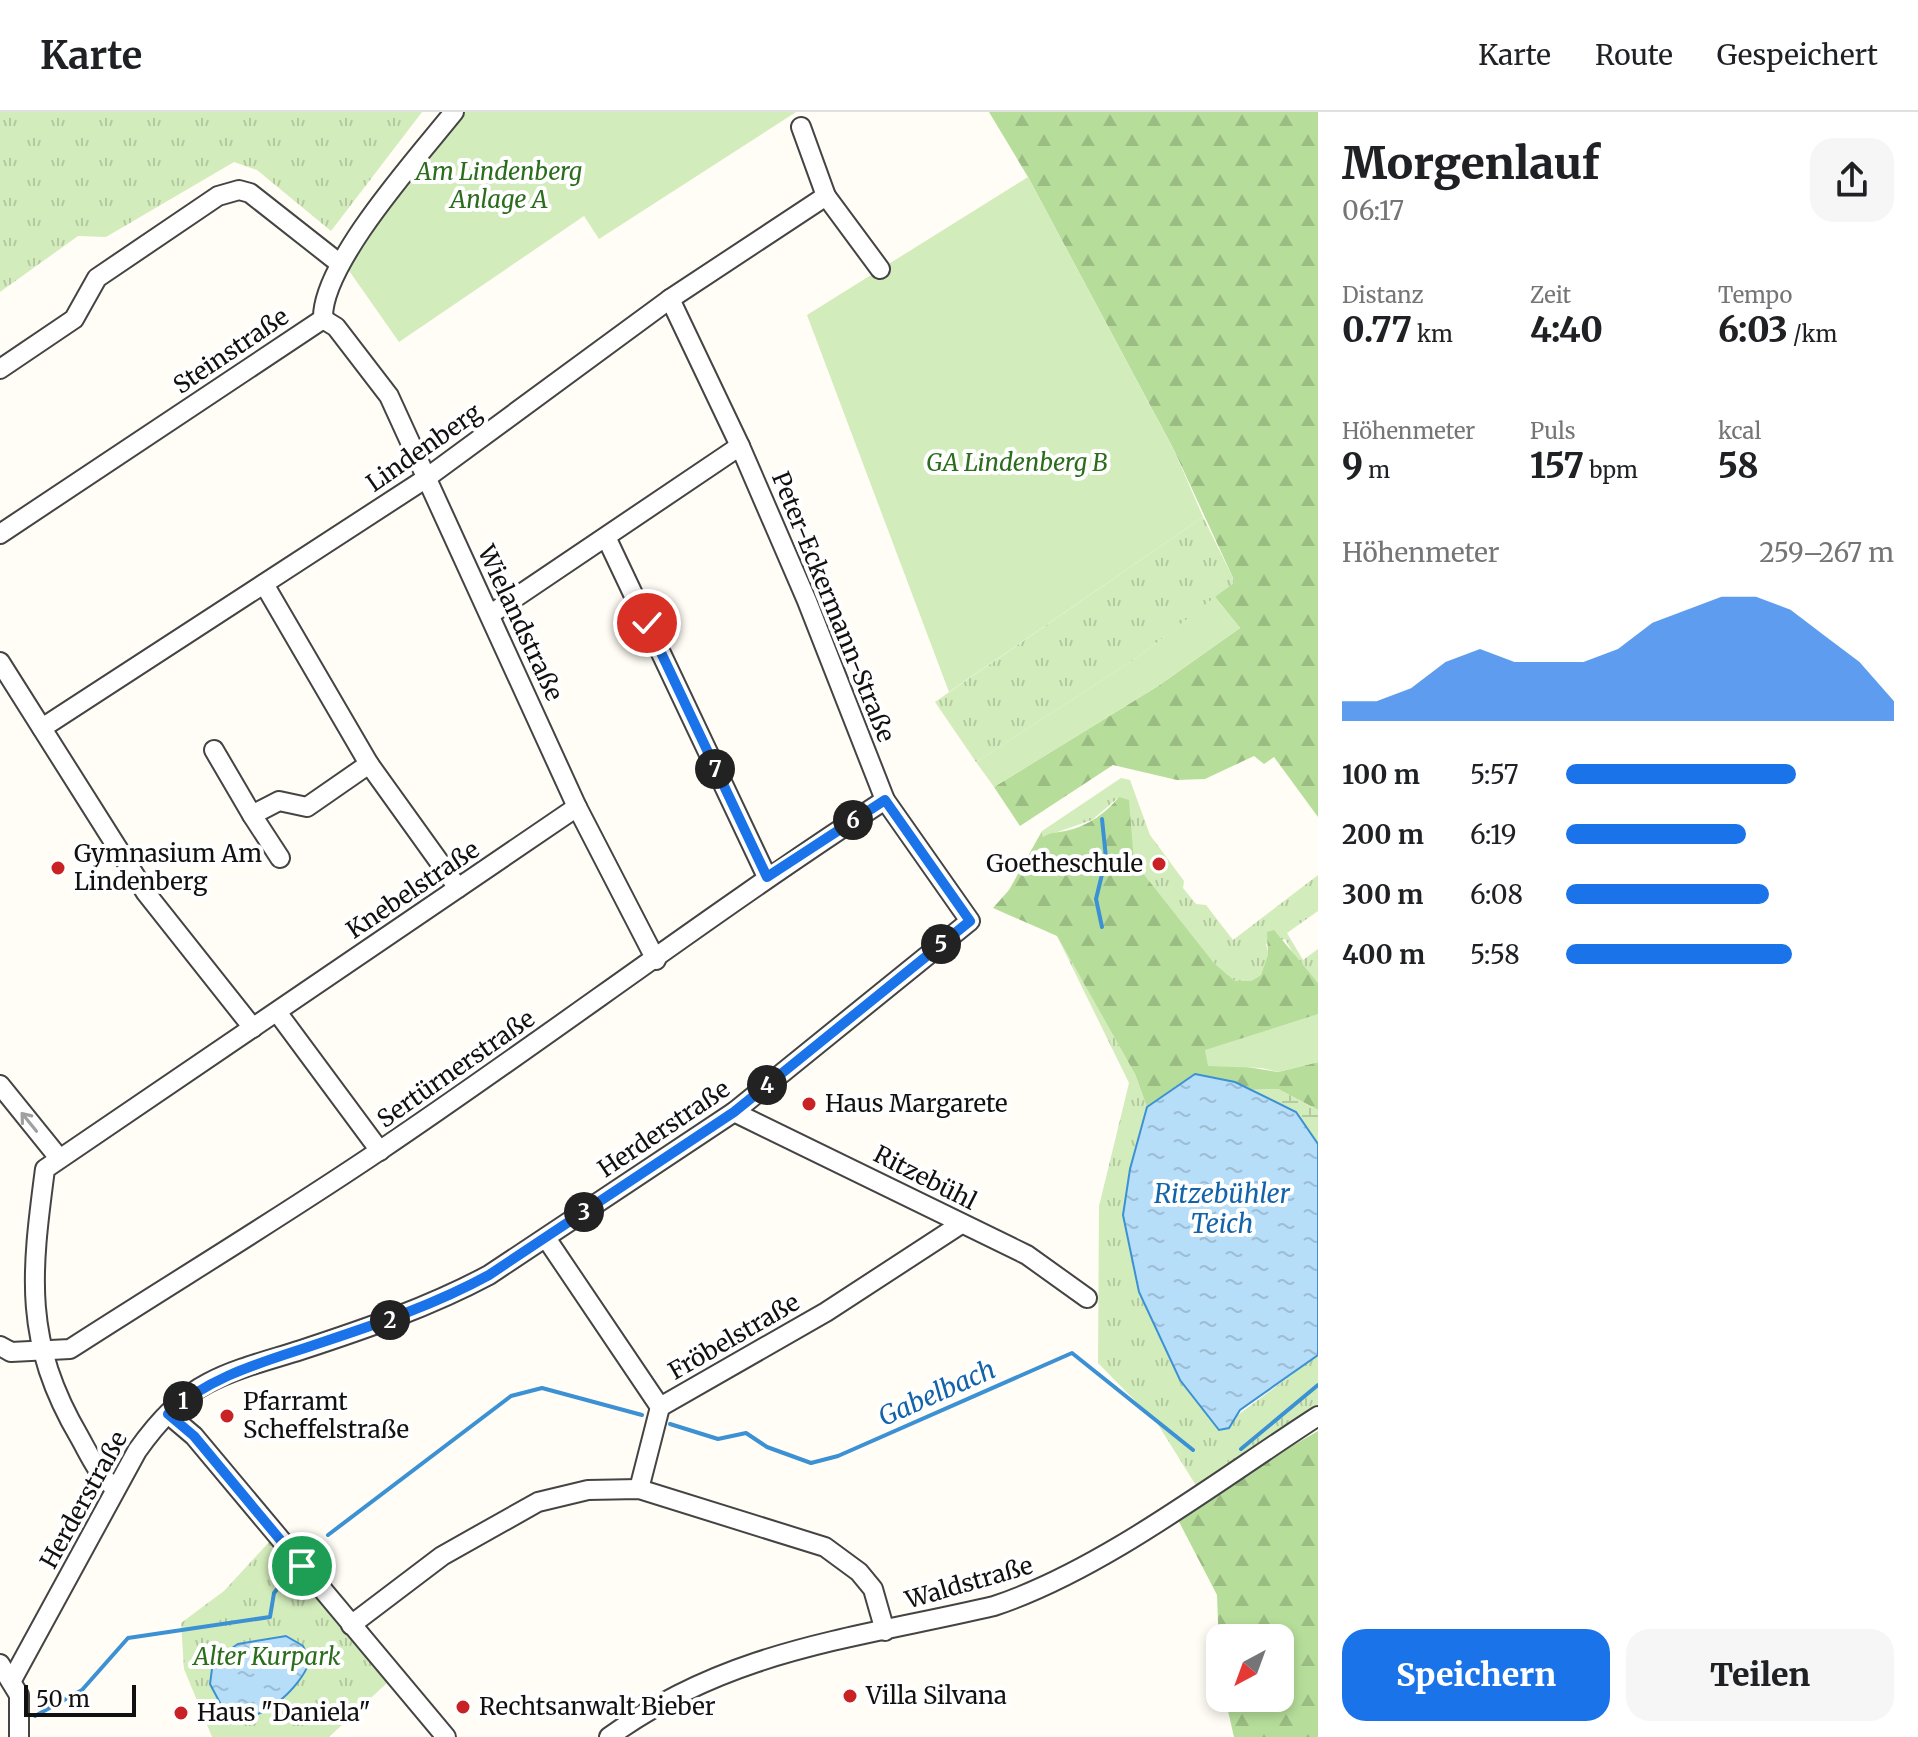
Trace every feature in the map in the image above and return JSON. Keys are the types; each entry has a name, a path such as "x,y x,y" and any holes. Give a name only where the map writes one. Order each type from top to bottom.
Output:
{"street":[{"name":"Steinstraße","path":"0,534 323,319 322,304 339,263 454,112"},
{"path":"801,127 826,196 880,269"},
{"path":"0,369 74,319 97,278 218,196 239,190 250,193 339,263"},
{"name":"Lindenberg","path":"42,728 425,479 670,299 826,196"},
{"name":"Peter-Eckermann-Straße","path":"670,299 740,446 807,601 885,800 970,921"},
{"name":"Wielandstraße","path":"323,319 336,327 389,396 577,807 656,960"},
{"path":"491,614 607,539 740,446"},
{"path":"607,539 767,877"},
{"path":"264,584 369,764 458,888"},
{"path":"0,662 146,893 253,1028"},
{"path":"214,750 280,858"},
{"path":"252,815 279,801 307,807 369,764"},
{"name":"Sertürnerstraße","path":"0,1346 11,1352 70,1349 380,1151 656,960 767,877 885,800"},
{"name":"Knebelstraße","path":"59,1158 577,807"},
{"name":"Herderstraße","path":"12,1680 115,1488 151,1431 168,1414 208,1383 447,1297 546,1238 734,1112 970,921"},
{"path":"277,1012 380,1151"},
{"path":"0,1085 59,1158 45,1169 33,1262 40,1351 71,1423 104,1479 115,1488"},
{"name":"Ritzebühl","path":"734,1112 803,1143 1027,1255 1087,1298"},
{"name":"Fröbelstraße","path":"546,1238 660,1407 826,1312 961,1224"},
{"path":"639,1489 660,1407"},
{"path":"168,1414 194,1436 446,1737"},
{"name":"Waldstraße","path":"609,1737 651,1708 721,1673 793,1650 994,1606 1060,1580 1318,1416"},
{"path":"351,1625 442,1556 538,1502 588,1490 639,1489 825,1547 859,1572 873,1589 885,1631"},
{"path":"0,1664 19,1695 19,1737"}],"green space":[{"path":"0,112 422,112 331,231 257,170 234,162 106,237 78,236 0,292"},
{"name":"Am Lindenberg Anlage A","path":"462,112 796,112 599,239 584,216 399,342 345,265"},
{"path":"989,112 1318,112 1318,817 1274,757 1264,764 1254,756 1205,779 1177,780 1113,765 1020,826 994,787 1158,686 1240,628 1215,597 1235,582 1174,450 1028,177"},
{"name":"GA Lindenberg B","path":"1028,177 1174,450 1203,517 949,692 807,315"},
{"path":"1203,517 1235,582 1141,655 976,762 935,702"},
{"path":"1215,597 1240,628 1158,686 994,787 976,762 1141,655"},
{"path":"1121,778 1130,780 1150,835 1184,881 1183,888 1196,904 1206,905 1233,940 1318,875 1318,911 1287,933 1303,960 1318,949 1318,983 1299,964 1285,939 1266,944 1269,957 1261,975 1251,981 1235,981 1214,963 1133,862 1129,819 1119,797 1092,820 1043,837 1042,831"},
{"path":"1119,797 1129,800 1134,862 1214,963 1235,981 1251,981 1261,975 1268,955 1267,932 1274,930 1318,983 1318,1014 1241,1066 1278,1072 1318,1062 1318,1110 1278,1089 1250,1090 1235,1082 1195,1074 1147,1107 1135,1074 1057,936 993,908 1009,890 1042,831 1043,837 1090,822"},
{"path":"1057,936 1135,1074 1147,1107 1131,1169 1191,1395 1214,1424 1222,1427 1318,1355 1318,1408 1197,1487 1157,1423 1098,1363 1099,1206 1129,1083"},
{"path":"1318,1014 1318,1062 1278,1072 1262,1068 1208,1066 1205,1050"},
{"path":"1278,1089 1318,1110 1318,1144 1296,1112 1250,1090"},
{"path":"1318,1431 1318,1737 1234,1737 1228,1712 1294,1712 1294,1624 1218,1624 1217,1595 1175,1514"},
{"name":"Alter Kurpark","path":"271,1540 388,1682 329,1737 212,1737 184,1669 181,1623 224,1591"}],"water":[{"name":"Ritzebühler Teich","path":"1195,1074 1235,1082 1296,1112 1318,1144 1318,1355 1240,1410 1229,1428 1219,1430 1180,1380 1139,1292 1123,1215 1130,1169 1147,1107"},
{"path":"286,1636 303,1646 310,1661 297,1683 265,1711 240,1718 227,1716 210,1684 213,1661 238,1644"}],"waterway":[{"path":"1102,819 1106,858 1096,899 1102,927"},
{"name":"Gabelbach","path":"670,1424 718,1439 746,1433 767,1447 811,1463 838,1456 1072,1353 1193,1450"},
{"name":"Gabelbach","path":"1241,1449 1318,1385"},
{"name":"Gabelbach","path":"328,1535 511,1396 542,1388 642,1415"},
{"name":"Gabelbach","path":"35,1716 82,1690 128,1638 270,1617 274,1593 290,1573"}],"place":[{"name":"Goetheschule","path":"1159,864"},
{"name":"Gymnasium Am Lindenberg","path":"58,868"},
{"name":"Haus Margarete","path":"809,1104"},
{"name":"Pfarramt Scheffelstraße","path":"227,1416"},
{"name":"Villa Silvana","path":"850,1696"},
{"name":"Rechtsanwalt Bieber","path":"463,1707"},
{"name":"Haus \"Daniela\"","path":"181,1713"}],"route":[{"path":"302,1566 194,1436 168,1414 208,1383 385,1322 447,1297 489,1275 734,1112 970,921 885,800 767,877 647,623"}]}
